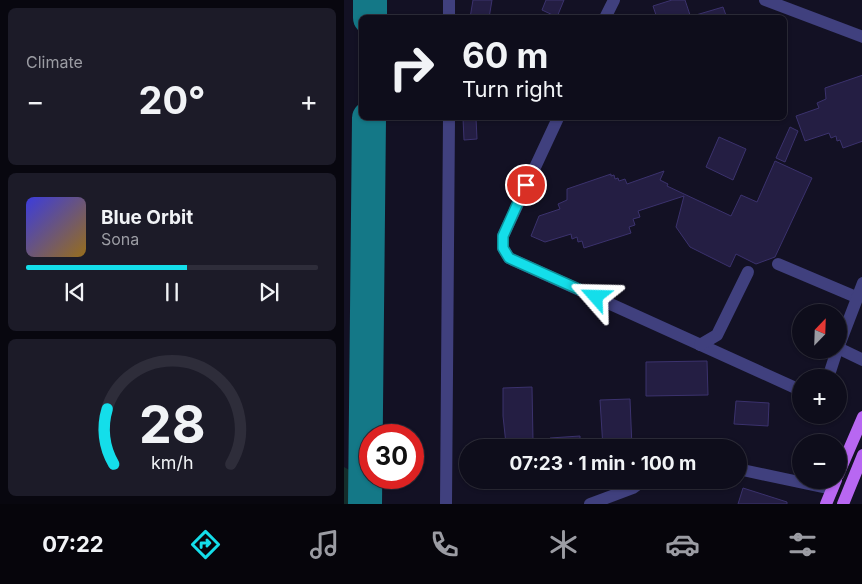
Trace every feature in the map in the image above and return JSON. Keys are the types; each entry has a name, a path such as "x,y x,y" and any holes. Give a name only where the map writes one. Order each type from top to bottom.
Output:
{"main road":[{"path":"847,453 862,417"},
{"path":"843,504 862,455"},
{"path":"826,504 832,489"}],"street":[{"path":"449,0 449,15"},
{"path":"607,15 614,0"},
{"path":"765,0 862,37"},
{"path":"446,504 448,120"},
{"path":"557,120 503,236 503,248 509,258 792,386"},
{"path":"778,264 856,296"},
{"path":"700,345 717,335 748,272"},
{"path":"847,322 862,283"},
{"path":"847,353 862,360"},
{"path":"850,446 862,450"},
{"path":"747,470 792,477"},
{"path":"590,504 630,489"}],"green space":[{"path":"344,467 353,472 353,504 344,504"}],"building":[{"path":"473,0 492,0 490,15 470,15"},
{"path":"546,0 564,0 558,15 553,15 542,10"},
{"path":"672,0 685,0 690,15 656,15 653,6"},
{"path":"723,7 726,15 696,15"},
{"path":"863,75 863,141 843,148 840,140 837,141 836,136 831,138 829,133 805,141 796,116 819,108 817,103 826,99 825,88"},
{"path":"463,120 476,120 477,139 464,140"},
{"path":"790,127 798,131 785,162 776,158"},
{"path":"719,137 746,149 733,180 706,167"},
{"path":"775,161 812,178 775,257 756,264 736,254 730,267 690,247 676,227 684,196 638,211 640,217 633,219 635,225 629,227 631,233 584,248 582,241 578,242 577,237 572,239 571,234 545,242 531,236 539,216 560,209 558,204 567,200 567,189 611,174 611,176 614,175 615,179 618,178 619,181 625,179 627,184 664,171 660,180 668,184 667,186 731,216 741,195 757,202"},
{"path":"707,361 708,395 646,396 646,362"},
{"path":"532,387 533,439 505,439 503,388"},
{"path":"630,399 632,439 602,439 600,400"},
{"path":"736,401 769,403 768,426 734,424"},
{"path":"580,436 580,439 550,438"},
{"path":"743,489 787,502 787,504 738,504"}],"taxiway":[{"path":"370,0 370,15"},
{"path":"365,504 369,120"}],"route":[{"path":"526,185 503,236 503,248 509,258 596,297"}]}
